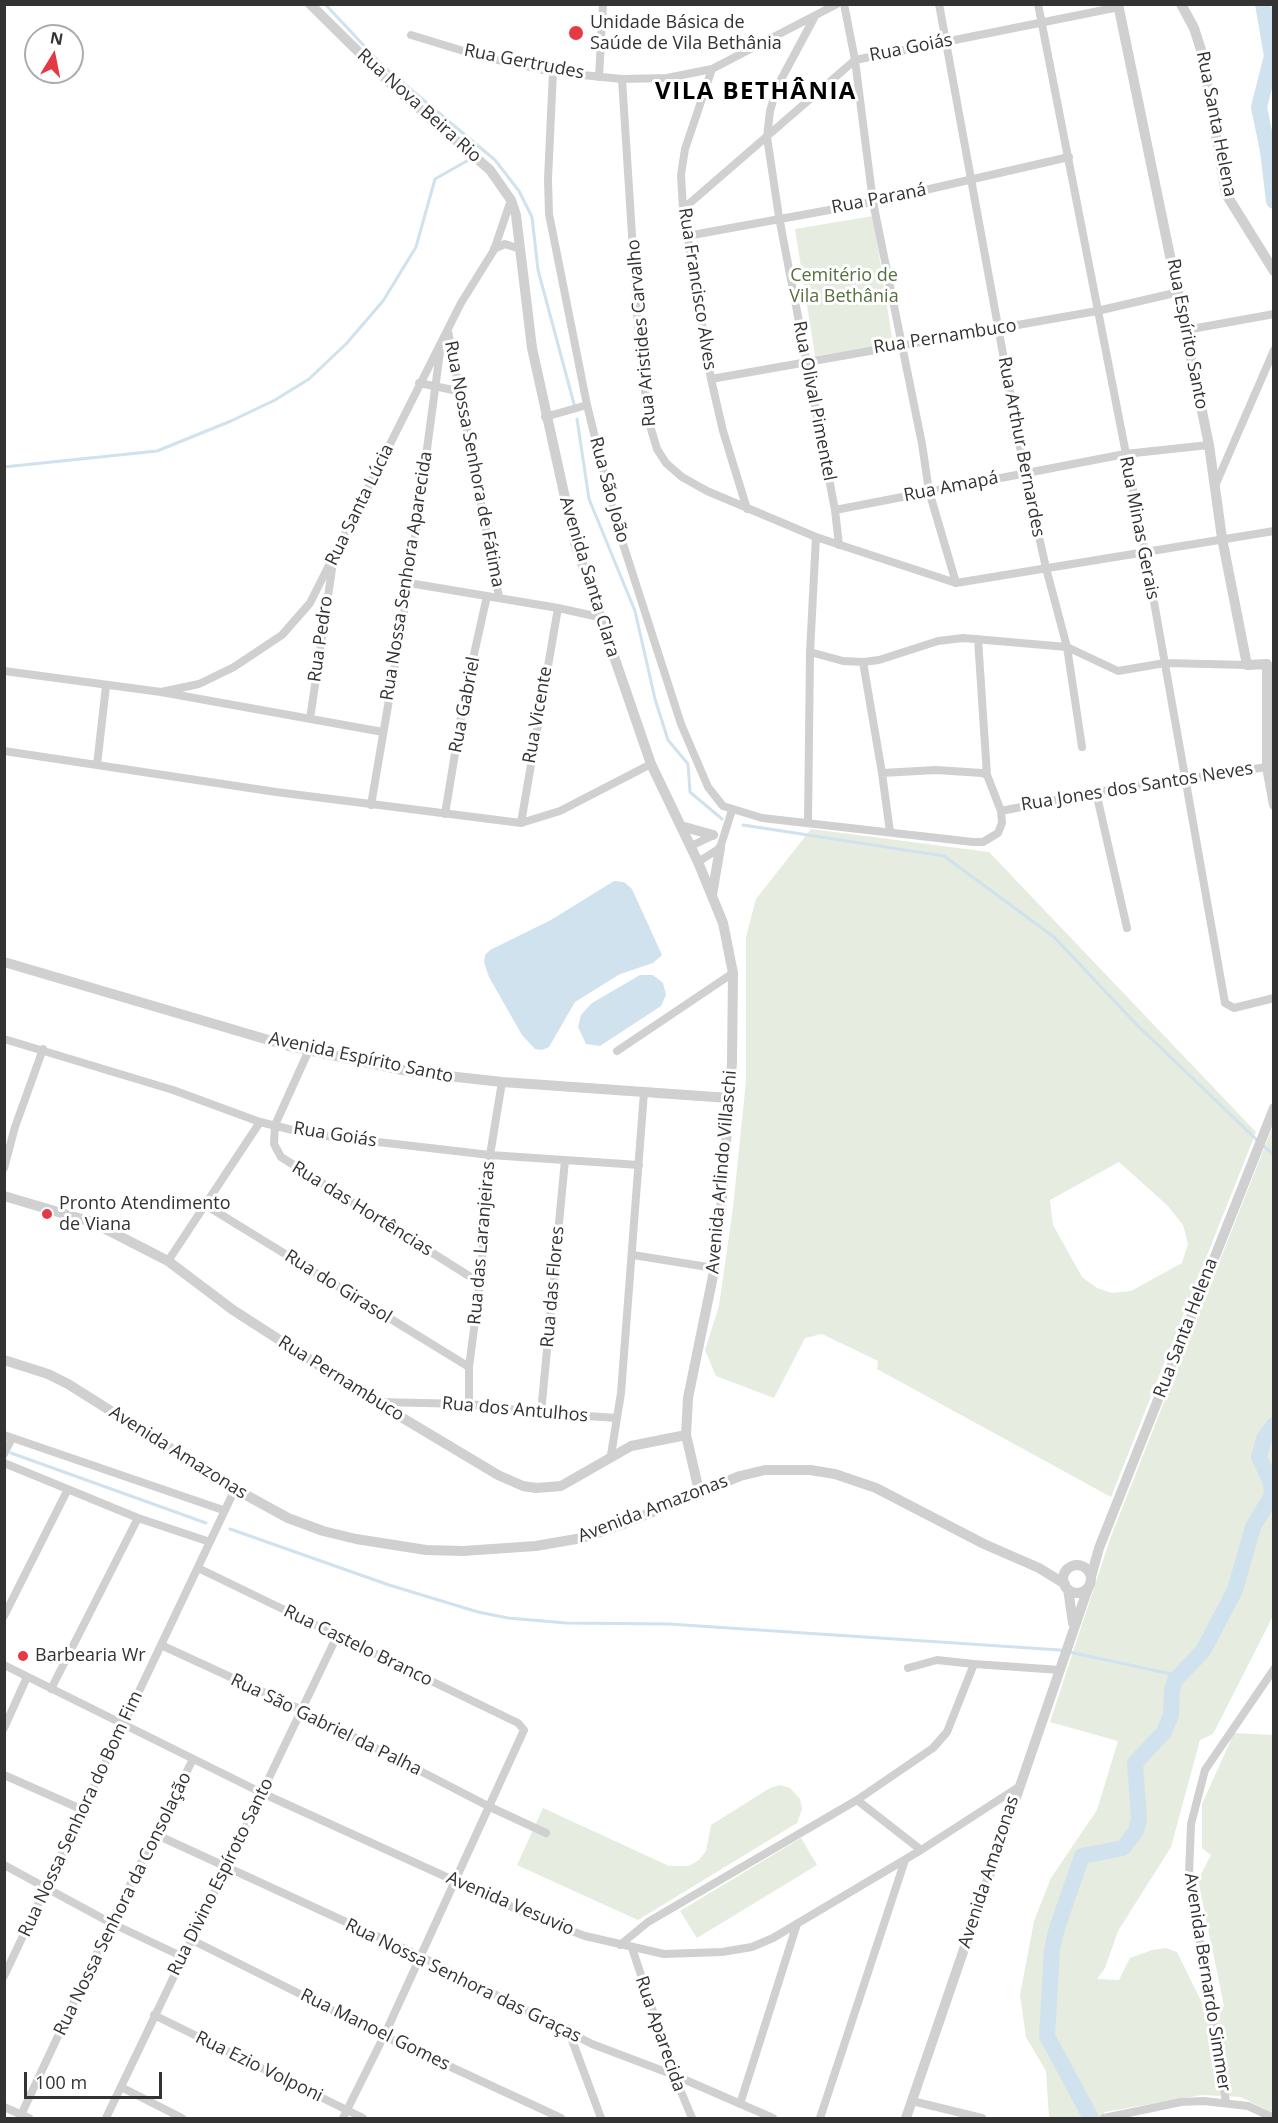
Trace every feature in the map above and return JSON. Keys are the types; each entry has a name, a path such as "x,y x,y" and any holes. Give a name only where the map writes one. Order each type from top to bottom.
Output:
{"street":[{"name":"Rua Nova Beira Rio","path":"310,4 391,84 490,170 511,200 516,215"},
{"path":"600,77 603,4"},
{"name":"Rua Gertrudes","path":"411,35 480,56 553,72 622,79 667,78 712,69 814,18 837,4"},
{"path":"844,4 855,60 873,202 929,491 956,583 1274,531"},
{"name":"Rua Arthur Bernardes","path":"939,4 1025,474 1067,647 1082,747"},
{"name":"Rua Minas Gerais","path":"1038,4 1145,551 1225,1003 1234,1008 1274,998"},
{"name":"Rua Santa Helena","path":"1181,4 1194,28 1202,53 1226,194 1274,271"},
{"name":"Rua Goiás","path":"683,209 855,60 1119,6"},
{"name":"Rua Espírito Santo","path":"1119,6 1209,445 1222,538 1247,665"},
{"name":"Rua Olival Pimentel","path":"814,18 777,87 770,111 767,137 779,217 835,510 839,545"},
{"name":"Rua Francisco Alves","path":"712,69 685,149 681,175 683,209 711,379 723,431 747,509"},
{"name":"Rua São João","path":"553,72 548,179 549,214 586,405 615,519 681,724 714,798 732,810 762,818 983,842 998,833 1002,823 1001,811"},
{"name":"Rua Aristides Carvalho","path":"622,79 637,313 651,435 666,463 681,477 747,509 816,537 956,583"},
{"name":"Rua Paraná","path":"687,236 779,217 873,202 1069,157"},
{"name":"Rua Santa Lúcia","path":"161,693 182,689 217,676 282,635 310,603 461,303 494,250 511,200"},
{"name":"Avenida Santa Clara","path":"516,215 532,348 545,417 576,543 599,617 651,764 691,846 723,923"},
{"path":"494,250 505,244 520,249"},
{"name":"Rua Pernambuco","path":"711,379 1097,311 1179,292"},
{"path":"1186,330 1274,314"},
{"name":"Rua Nossa Senhora de Fátima","path":"448,331 499,597"},
{"name":"Rua Nossa Senhora Aparecida","path":"371,805 409,583 440,346"},
{"path":"1214,487 1274,350"},
{"path":"420,383 435,388 458,391"},
{"path":"545,417 586,405"},
{"name":"Rua Amapá","path":"835,510 1125,454 1209,445"},
{"path":"808,822 810,652 816,537"},
{"name":"Rua Pedro","path":"310,719 333,559"},
{"path":"409,583 499,597 599,617"},
{"name":"Rua Gabriel","path":"445,814 465,699 487,596"},
{"name":"Rua Vicente","path":"520,823 558,608"},
{"path":"810,652 843,661 863,662 879,660 938,641 978,639 1067,647 1118,671 1165,663 1247,665 1270,663 1267,680 1270,766 1274,805"},
{"path":"978,639 987,775 1001,811"},
{"path":"863,662 890,832"},
{"path":"4,671 161,693 383,732"},
{"path":"97,765 106,686"},
{"path":"4,751 371,805 520,823 560,811 651,764"},
{"name":"Rua Jones dos Santos Neves","path":"1001,811 1096,792 1270,766"},
{"path":"882,773 936,770 987,775"},
{"path":"1096,792 1127,928"},
{"path":"712,896 720,848 732,810"},
{"path":"681,826 713,835"},
{"path":"691,846 725,831"},
{"path":"698,862 720,848"},
{"name":"Avenida Arlindo Villaschi","path":"699,1491 686,1435 688,1398 714,1268 721,1210 732,1062 733,973 723,923"},
{"name":"Avenida Espírito Santo","path":"4,962 309,1050 412,1072 502,1082 729,1098"},
{"path":"617,1051 733,973"},
{"name":"Rua Goiás","path":"4,1039 173,1090 260,1122 309,1134 490,1155 639,1165"},
{"path":"4,1168 15,1127 43,1049"},
{"path":"275,1125 309,1050"},
{"name":"Rua das Laranjeiras","path":"469,1404 469,1367 480,1284 490,1155 502,1082"},
{"path":"611,1455 617,1418 633,1255 644,1092"},
{"name":"Rua Santa Helena","path":"1089,1582 1099,1548 1274,1108"},
{"path":"168,1261 207,1206 260,1122"},
{"path":"4,1124 15,1127"},
{"name":"Rua das Hortências","path":"275,1125 274,1144 281,1157 480,1284"},
{"name":"Rua das Flores","path":"541,1413 566,1160"},
{"name":"Rua Pernambuco","path":"4,1196 92,1222 168,1261 232,1310 376,1402 498,1475 523,1486 536,1488 561,1486 611,1455 645,1442 686,1435"},
{"name":"Rua do Girasol","path":"207,1206 469,1367"},
{"path":"633,1255 714,1268"},
{"name":"Avenida Amazonas","path":"4,1360 48,1374 68,1384 235,1489 288,1518 323,1532 390,1547 463,1551 536,1546 582,1538 656,1511 699,1491 765,1470 786,1469 836,1474 876,1488 984,1544 1039,1568 1066,1587 1073,1626"},
{"name":"Rua dos Antulhos","path":"376,1402 469,1404 541,1413 617,1418"},
{"path":"4,1455 8,1436 224,1510"},
{"path":"4,1463 138,1518 210,1542"},
{"path":"4,1616 68,1489"},
{"name":"Rua Nossa Senhora do Bom Fim","path":"4,1976 8,1960 235,1489"},
{"path":"51,1689 138,1518"},
{"name":"Rua Santa Helena","path":"1080,1565 1099,1548"},
{"path":"1080,1565 1087,1569 1089,1582 1078,1592 1066,1587 1063,1576 1068,1568 1080,1565"},
{"name":"Rua Castelo Branco","path":"198,1568 522,1726 524,1735 490,1807"},
{"name":"Avenida Amazonas","path":"1039,1568 1059,1570 1068,1568"},
{"name":"Avenida Amazonas","path":"906,2118 1089,1582"},
{"name":"Rua Divino Espíroto Santo","path":"105,2118 337,1636"},
{"name":"Rua São Gabriel da Palha","path":"161,1645 302,1710 490,1807 546,1833"},
{"path":"908,1668 937,1660 1060,1670"},
{"path":"620,1945 648,1922 856,1800 933,1748 948,1732 974,1664"},
{"name":"Avenida Vesuvio","path":"4,1665 262,1793 559,1928 632,1948 664,1954 722,1952 752,1947 797,1924 905,1860 1017,1788"},
{"name":"Avenida Bernardo Simmer","path":"1226,2102 1189,1874 1191,1824 1205,1770 1274,1669"},
{"path":"4,1728 27,1677"},
{"name":"Rua Nossa Senhora da Consolação","path":"25,2117 111,1923 193,1759"},
{"path":"4,1775 81,1809"},
{"path":"856,1800 921,1850"},
{"path":"345,2115 490,1807"},
{"name":"Rua Nossa Senhora das Graças","path":"157,1835 420,1956 592,2044 674,2075 772,2118"},
{"path":"820,2118 905,1860"},
{"path":"4,1865 111,1923 181,1956"},
{"path":"740,2104 797,1924"},
{"name":"Rua Manoel Gomes","path":"190,1939 384,2036 561,2118"},
{"name":"Rua Aparecida","path":"632,1948 674,2075 692,2118"},
{"name":"Rua Ezio Volponi","path":"154,2015 345,2115 363,2118"},
{"path":"569,2032 601,2118"},
{"path":"121,2087 182,2118"},
{"path":"912,2101 982,2118"},
{"path":"1106,2118 1181,2102 1226,2102 1248,2106 1274,2118"},
{"path":"4,2107 25,2117"}],"green space":[{"name":"Cemitério de Vila Bethânia","path":"873,216 893,344 815,356 795,229"},
{"path":"811,829 989,852 1256,1132 1111,1497 877,1369 878,1361 822,1334 805,1338 774,1398 716,1376 705,1350 719,1306 733,1208 746,1081 746,937 756,899","holes":["1119,1162 1167,1205 1183,1225 1188,1244 1182,1263 1131,1291 1112,1293 1097,1288 1082,1277 1053,1225 1050,1200"]},
{"path":"1273,1126 1273,1616 1213,1734 1200,1740 1171,1847 1118,1931 1105,1968 1097,1979 1119,1980 1130,1958 1152,1950 1166,1948 1177,1952 1204,2007 1211,2012 1220,2013 1224,2006 1198,1880 1211,1855 1202,1848 1202,1804 1234,1733 1273,1735 1273,2113 1241,2097 1202,2095 1104,2112 1104,2117 1049,2118 1046,2071 1026,2037 1020,1995 1034,1921 1051,1878 1097,1810 1118,1741 1050,1722 1110,1539"},
{"path":"780,1785 790,1788 800,1799 802,1809 797,1823 638,1920 517,1865 543,1808 669,1866 689,1866 699,1860 706,1851 711,1825 770,1788"},
{"path":"801,1838 817,1865 697,1938 680,1911"}],"water":[{"path":"614,881 624,882 632,889 662,955 653,963 620,974 575,1002 549,1047 542,1050 535,1049 522,1035 489,977 484,962 485,955 490,950 551,920"},
{"path":"640,975 653,975 663,983 666,995 661,1006 600,1046 586,1044 578,1027 581,1015 592,1003"}],"waterway":[{"path":"325,4 384,67 495,160 519,191 532,217 538,270 574,404"},
{"path":"1263,4 1272,56 1259,107 1268,151 1274,201"},
{"path":"4,467 157,451 231,421 275,400 309,379 346,344 383,301 416,247 435,179 472,158"},
{"path":"577,419 589,499 635,611 655,699 668,740 688,764 690,792 722,819"},
{"path":"743,825 944,856 1054,937 1137,1025 1257,1140"},
{"path":"1262,1145 1274,1155"},
{"path":"1091,2118 1047,2036 1052,1949 1057,1928 1082,1856 1123,1848 1136,1831 1139,1819 1135,1763 1164,1732 1171,1715 1172,1690 1175,1680 1203,1651 1235,1590 1253,1527 1272,1495 1271,1482 1259,1457 1264,1439 1274,1425"},
{"path":"11,1453 206,1523"},
{"path":"230,1529 389,1585 478,1612 508,1618 566,1623 669,1624 1060,1650 1171,1674 1176,1679"}],"place":[{"name":"Unidade Básica de Saúde de Vila Bethânia","path":"576,33"},
{"name":"Pronto Atendimento de Viana","path":"47,1214"},
{"name":"Barbearia Wr","path":"23,1656"}],"district":[{"name":"VILA BETHÂNIA","path":"756,92"}]}
